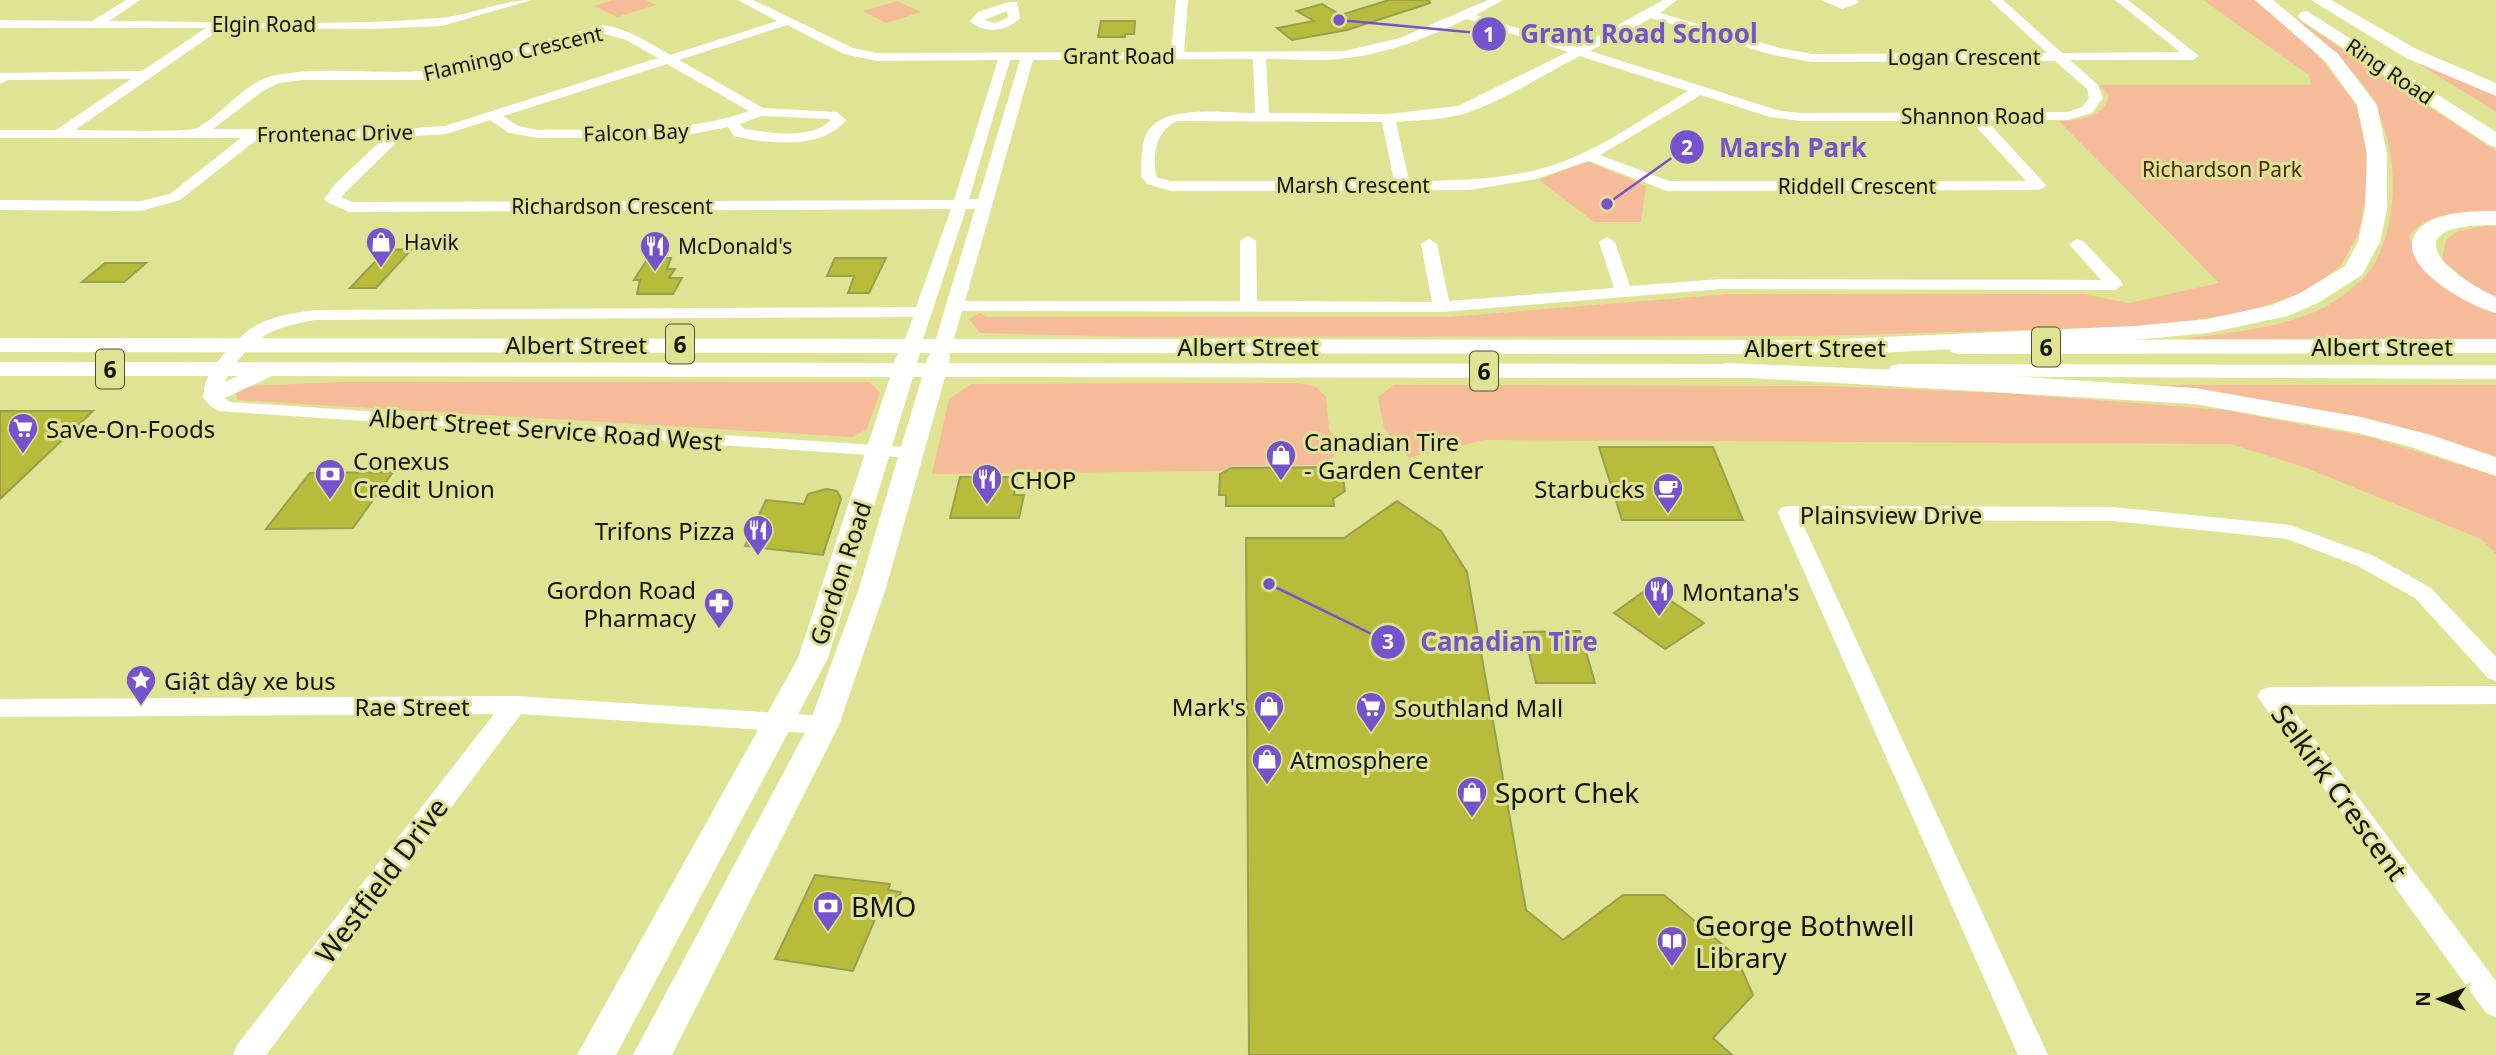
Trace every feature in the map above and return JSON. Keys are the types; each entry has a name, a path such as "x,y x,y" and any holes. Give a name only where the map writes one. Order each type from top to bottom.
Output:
{"highway":[{"path":"1838,347 2134,333 2208,326 2280,311 2309,299 2354,270 2369,242 2376,209 2377,154 2367,105 2332,58 2263,0"},
{"name":"Ring Road","path":"2284,0 2496,141"},
{"name":"Ring Road","path":"2310,0 2496,119"},
{"path":"2319,0 2412,54 2496,90"},
{"path":"2496,218 2445,222 2431,229 2424,237 2423,246 2437,270 2472,294 2496,306"},
{"path":"1727,371 1948,380 2195,396 2361,425 2421,440 2496,467"}],"main road":[{"name":"Albert Street","path":"0,345 2496,346"},
{"name":"Gordon Road","path":"596,1055 780,723 813,658 912,345"},
{"name":"Gordon Road","path":"652,1055 824,725 847,668 874,586 943,345"},
{"name":"Albert Street","path":"0,369 2496,372"},
{"path":"214,396 275,369"}],"street":[{"path":"95,24 134,0"},
{"name":"Elgin Road","path":"0,24 372,25 442,22 526,0"},
{"name":"Grant Road","path":"744,0 862,55 1005,57 1345,55 1376,50 1415,38 1497,0"},
{"path":"1013,5 1028,0"},
{"path":"1177,56 1182,0"},
{"name":"Marsh Crescent","path":"1671,0 1650,14 1490,98 1461,110 1433,116 1388,118 1177,117 1163,121 1152,132 1147,176 1152,181 1171,187 1469,185 1511,179 1547,172 1588,156 1699,90"},
{"path":"1827,0 1842,5 1852,3 1852,0"},
{"name":"Shannon Road","path":"1465,15 1775,114 1800,117 2068,116 2087,110 2096,99 2093,89 1996,0"},
{"name":"Logan Crescent","path":"1650,14 1778,52 1812,58 2193,56 2121,0"},
{"name":"Frontenac Drive","path":"0,134 398,133 446,130 788,21"},
{"path":"59,134 220,24"},
{"name":"Flamingo Crescent","path":"199,133 258,88 276,79 302,76 442,74 602,29 622,33 670,60"},
{"name":"Gordon Road","path":"912,345 960,204 1005,57"},
{"name":"Gordon Road","path":"943,345 1028,57"},
{"path":"1259,57 1262,118"},
{"path":"670,60 760,111 832,115 839,120 824,134 800,136 739,133 732,122"},
{"path":"0,80 5,76 145,75"},
{"name":"Falcon Bay","path":"493,116 514,130 538,134 676,133 732,122 760,111"},
{"name":"Riddell Crescent","path":"1588,156 1667,186 2038,185 1975,116"},
{"path":"1388,118 1402,186"},
{"path":"985,121 1010,122"},
{"name":"Richardson Crescent","path":"398,133 341,186 332,199 349,207 986,204"},
{"path":"0,205 141,206 175,197 255,134"},
{"path":"1248,242 1249,307"},
{"path":"1607,242 1624,293"},
{"path":"1429,244 1442,307"},
{"name":"Albert Street","path":"954,306 1442,307 1721,284 2115,285 2077,244"},
{"path":"214,396 212,387 220,369 261,330 287,320 314,315 923,312"},
{"name":"Albert Street Service Road West","path":"214,396 225,407 912,452"},
{"name":"Plainsview Drive","path":"2033,1055 1788,513 2113,514 2291,532 2366,561 2423,593 2496,671"},
{"name":"Selkirk Crescent","path":"2496,695 2269,696 2496,1004"},
{"name":"Rae Street","path":"0,708 515,705 824,725"},
{"name":"Westfield Drive","path":"248,1055 515,705"}],"green space":[{"path":"612,0 646,0 656,5 617,17 594,6"},
{"name":"Richardson Park","path":"2203,0 2254,0 2288,27 2315,51 2356,105 2365,139 2368,182 2359,233 2341,265 2309,291 2249,311 2162,326 1816,336 1142,337 980,333 969,319 980,313 986,317 1449,317 1729,294 2083,294 2129,303 2219,283 2059,121 2083,118 2102,109 2109,95 2099,85 2311,85 2309,75"},
{"path":"897,1 921,12 886,23 863,11"},
{"path":"2291,15 2496,151 2496,214 2449,214 2428,221 2409,236 2414,251 2431,274 2455,291 2496,312 2496,339 2183,339 2272,325 2323,308 2345,294 2365,276 2375,263 2384,242 2393,195 2392,170 2389,146 2373,100 2352,72"},
{"path":"2402,53 2496,94 2496,112"},
{"path":"1587,161 1646,186 1641,222 1594,222 1539,180"},
{"path":"2496,226 2496,298 2478,290 2442,260 2446,240 2458,231"},
{"path":"344,382 869,382 880,392 867,429 853,437 237,400 236,393 249,386"},
{"path":"1298,383 1316,387 1326,397 1329,429 1341,449 1325,465 1232,466 1223,471 932,474 949,399 971,384"},
{"path":"1394,385 1826,386 2003,393 2226,410 2373,438 2496,476 2496,554 2481,539 2304,467 2231,444 1484,440 1409,458 1384,428 1378,397"},
{"path":"2135,385 2496,385 2496,459"}],"building":[{"path":"1389,0 1429,0 1430,3 1347,30 1292,40 1277,28 1314,21 1297,11 1322,4 1341,15"},
{"path":"1101,21 1135,21 1134,34 1125,34 1125,37 1098,37"},
{"name":"Havik","path":"387,249 411,250 376,288 350,288"},
{"name":"McDonald's","path":"648,258 671,258 667,269 675,269 669,278 682,278 673,294 637,294 640,280 634,280"},
{"path":"835,258 886,258 869,293 848,293 854,276 827,276"},
{"path":"105,263 146,263 124,282 82,282"},
{"name":"Save-On-Foods","path":"0,411 93,411 0,499"},
{"path":"1599,447 1713,447 1743,520 1622,520"},
{"name":"Canadian Tire - Garden Center","path":"1341,467 1345,491 1333,499 1334,506 1226,506 1226,495 1219,495 1220,474 1231,468"},
{"name":"Conexus Credit Union","path":"393,472 353,528 266,529 310,473"},
{"name":"CHOP","path":"960,477 1017,477 1014,495 1024,495 1019,518 950,518"},
{"path":"826,489 837,491 841,499 823,555 745,546 766,500 804,504 808,494"},
{"name":"Southland Mall","path":"1397,501 1441,531 1467,572 1526,910 1563,940 1623,895 1664,895 1736,956 1753,995 1713,1038 1732,1055 1249,1055 1246,538 1344,538"},
{"name":"Montana's","path":"1650,587 1704,623 1665,649 1614,613"},
{"path":"1580,631 1595,683 1536,683 1524,632"},
{"name":"BMO","path":"815,875 890,884 888,890 901,892 895,907 881,905 853,971 775,959"}],"place":[{"name":"Grant Road School","path":"1339,20"},
{"name":"Marsh Park","path":"1607,204"},
{"name":"Havik","path":"381,269"},
{"name":"McDonald's","path":"655,273"},
{"name":"Save-On-Foods","path":"23,455"},
{"name":"Canadian Tire - Garden Center","path":"1281,482"},
{"name":"Conexus Credit Union","path":"330,501"},
{"name":"CHOP","path":"987,506"},
{"name":"Starbucks","path":"1668,515"},
{"name":"Trifons Pizza","path":"758,557"},
{"name":"Canadian Tire","path":"1269,584"},
{"name":"Montana's","path":"1659,618"},
{"name":"Gordon Road Pharmacy","path":"719,630"},
{"name":"Giật dây xe bus","path":"141,707"},
{"name":"Mark's","path":"1269,733"},
{"name":"Southland Mall","path":"1371,734"},
{"name":"Atmosphere","path":"1267,786"},
{"name":"Sport Chek","path":"1472,819"},
{"name":"BMO","path":"828,933"},
{"name":"George Bothwell Library","path":"1672,968"}]}
